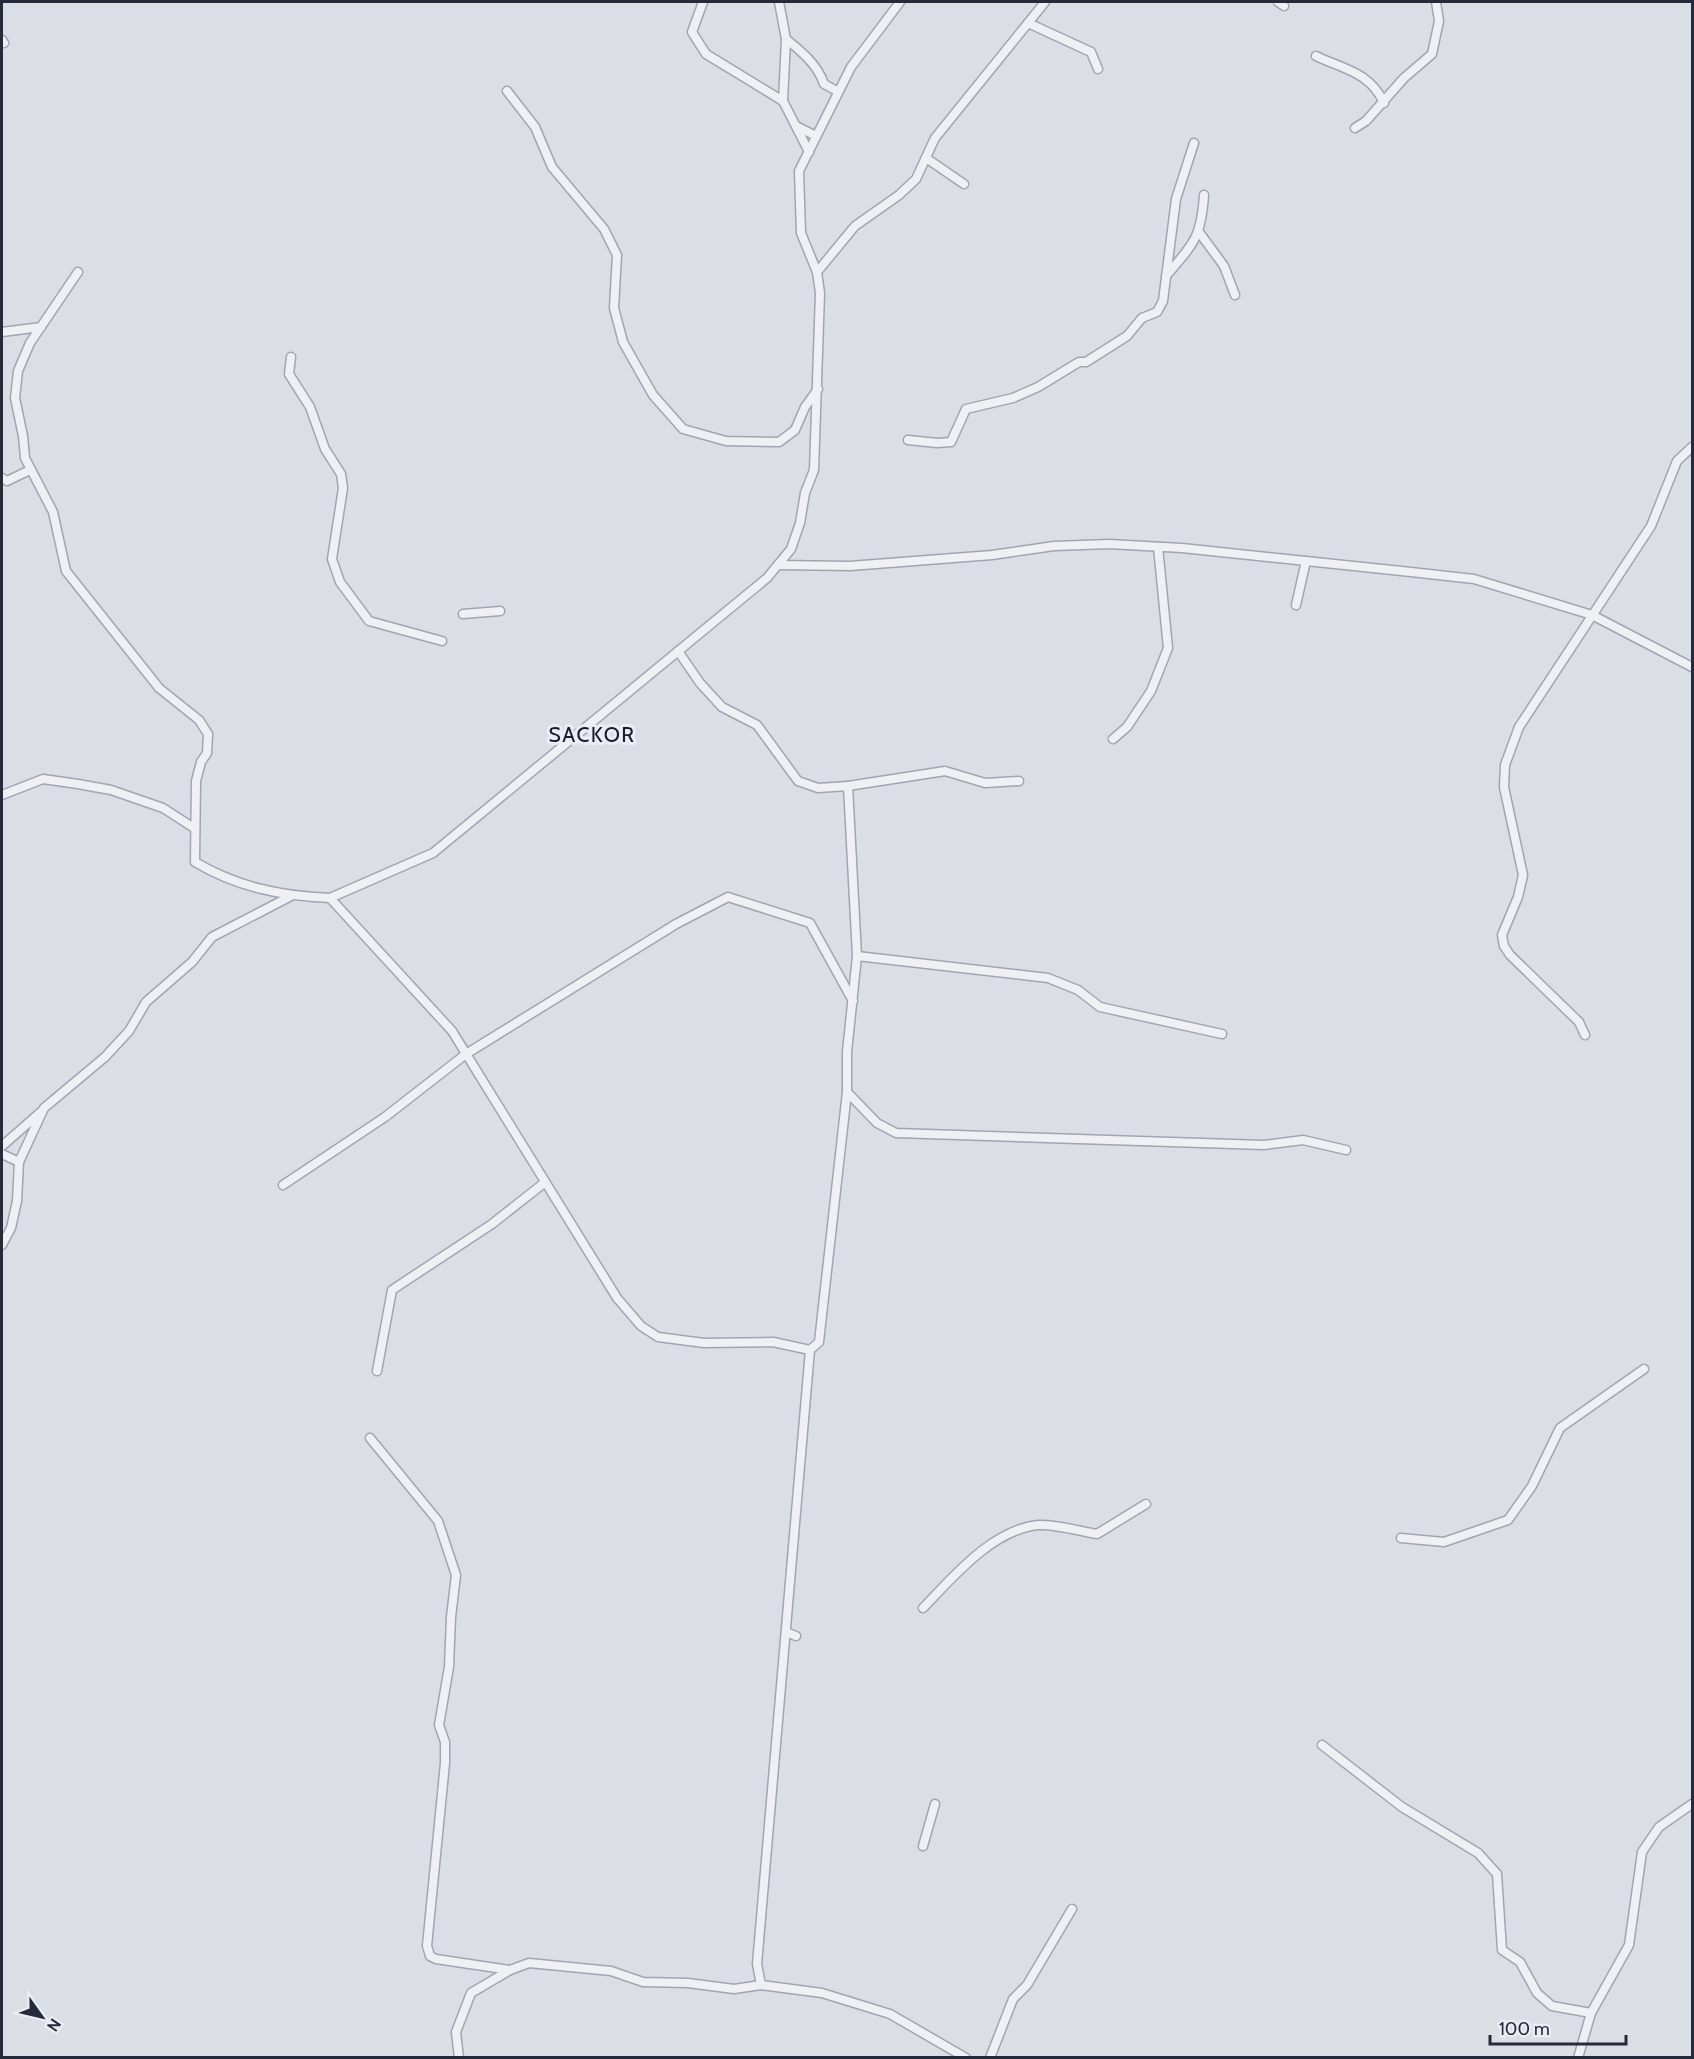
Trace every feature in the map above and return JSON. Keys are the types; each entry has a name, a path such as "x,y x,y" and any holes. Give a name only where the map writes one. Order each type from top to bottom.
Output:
{"street":[{"path":"703,2 692,32 706,54 783,100"},
{"path":"779,2 786,39 783,100 810,152"},
{"path":"78,272 30,343 18,371 15,398 25,458 53,512 66,571 159,688 204,725 209,740 196,781 195,862 239,884 291,896 330,898 433,853 767,578 791,549 800,523 805,493 814,470 818,388 820,293 817,272 801,233 799,171 851,67 900,2"},
{"path":"817,272 855,225 899,195 916,179 935,138 1045,2"},
{"path":"1355,128 1366,121 1404,78 1432,54 1439,21 1436,2"},
{"path":"1028,23 1091,52 1098,69"},
{"path":"786,39 802,52 821,75 824,84 837,91"},
{"path":"1316,56 1365,78 1377,87 1384,103"},
{"path":"507,91 536,128 552,167 604,229 616,255 614,308 623,342 653,395 682,429 726,441 779,442 795,430 805,407 818,388"},
{"path":"796,126 816,136"},
{"path":"908,440 951,442 966,409 1013,398 1038,387 1127,336 1142,318 1157,312 1163,301 1176,199 1194,143"},
{"path":"926,158 964,184"},
{"path":"1166,276 1193,245 1199,232 1204,195"},
{"path":"1199,232 1224,266 1236,295"},
{"path":"2,332 41,327"},
{"path":"291,357 289,374 310,407 325,449 341,474 343,488 332,559 340,582 369,621 442,641"},
{"path":"1585,1035 1579,1022 1510,955 1504,946 1502,934 1518,897 1523,875 1504,787 1505,765 1519,727 1651,526 1677,461 1692,447"},
{"path":"2,478 7,481 30,470"},
{"path":"778,565 850,566 992,555 1054,546 1109,544 1306,561 1473,579 1592,615 1692,667"},
{"path":"1113,739 1127,727 1151,691 1168,648 1158,547"},
{"path":"1296,605 1306,561"},
{"path":"463,614 500,611"},
{"path":"678,651 700,683 722,707 757,725 798,782 818,788 848,786 945,771 986,783 1020,781"},
{"path":"2,795 43,779 78,784 111,790 163,808 195,828"},
{"path":"761,1984 757,1964 810,1350 819,1342 847,1092 847,1052 857,956 848,786"},
{"path":"2,1146 105,1057 129,1031 146,1002 192,962 212,936 291,896"},
{"path":"284,1185 385,1117 466,1054 676,924 728,897 810,923 853,1001"},
{"path":"330,898 452,1031 617,1298 641,1326 658,1337 704,1343 773,1342 810,1350"},
{"path":"857,956 1048,978 1078,990 1100,1007 1222,1034"},
{"path":"847,1092 877,1123 896,1133 1264,1145 1304,1140 1346,1150"},
{"path":"2,1245 11,1228 17,1201 19,1162 44,1108"},
{"path":"2,1154 19,1162"},
{"path":"377,1371 392,1290 492,1224 544,1183"},
{"path":"1401,1538 1444,1542 1508,1520 1532,1486 1560,1428 1644,1369"},
{"path":"370,1438 438,1521 456,1575 449,1667 439,1725 445,1742 445,1763 427,1946 430,1956 436,1959 510,1970"},
{"path":"923,1608 973,1556 1018,1530 1039,1525 1098,1534 1146,1504"},
{"path":"786,1632 796,1636"},
{"path":"1322,1745 1402,1807 1478,1853 1497,1874 1502,1950 1520,1962 1537,1993 1552,2006 1591,2013"},
{"path":"923,1846 935,1804"},
{"path":"1578,2058 1591,2013 1629,1946 1642,1852 1659,1827 1692,1804"},
{"path":"990,2058 1013,1999 1027,1984 1072,1909"},
{"path":"459,2058 456,2032 471,1994 510,1970 529,1963 611,1971 643,1982 688,1983 734,1989 761,1984 822,1994 890,2014 966,2058"}],"district":[{"name":"SACKOR","path":"592,735"}]}
